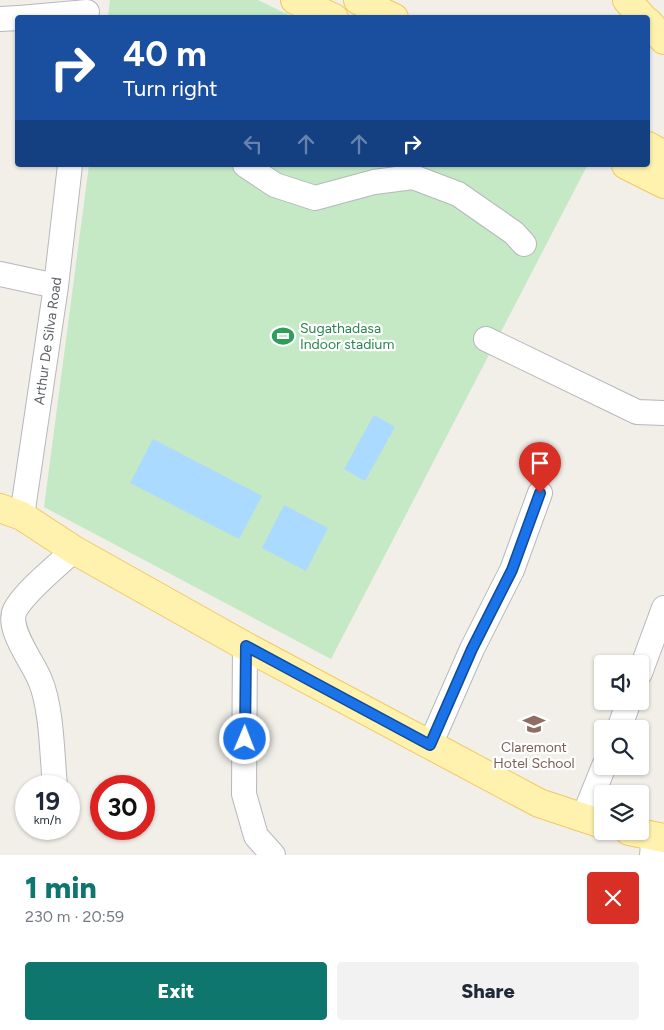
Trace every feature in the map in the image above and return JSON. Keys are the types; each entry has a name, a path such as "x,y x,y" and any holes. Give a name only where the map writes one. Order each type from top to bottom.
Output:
{"main road":[{"path":"295,0 328,15"},
{"path":"627,0 640,15"},
{"path":"650,24 664,40"},
{"path":"650,147 664,155"},
{"path":"630,167 664,184"},
{"path":"11,512 74,550 246,646 539,803 593,821"}],"street":[{"path":"44,15 87,10"},
{"path":"0,19 15,18"},
{"name":"Arthur De Silva Road","path":"11,512 56,286 70,167"},
{"path":"248,167 276,185 315,198 374,182 413,177 458,194 514,233 524,244"},
{"path":"0,274 56,286"},
{"path":"486,339 637,412 664,413"},
{"path":"430,745 472,649 512,570 540,493"},
{"path":"55,775 45,698 40,681 16,635 14,611 23,598 74,550"},
{"path":"647,655 664,608"},
{"path":"246,646 244,794 256,836 273,855"},
{"path":"593,821 602,775"}],"green space":[{"path":"110,0 258,0 289,15 108,15"},
{"name":"Sugathadasa Indoor stadium","path":"89,167 586,167 331,659 44,507"}],"water":[{"path":"374,415 395,427 365,481 344,469"},
{"path":"153,439 262,496 239,539 130,483"},
{"path":"284,505 328,528 306,571 262,548"}],"place":[{"name":"Sugathadasa Indoor stadium","path":"283,336"},
{"name":"Claremont Hotel School","path":"534,724"}],"route":[{"path":"245,739 246,646 430,745 472,649 512,570 540,493"}]}
